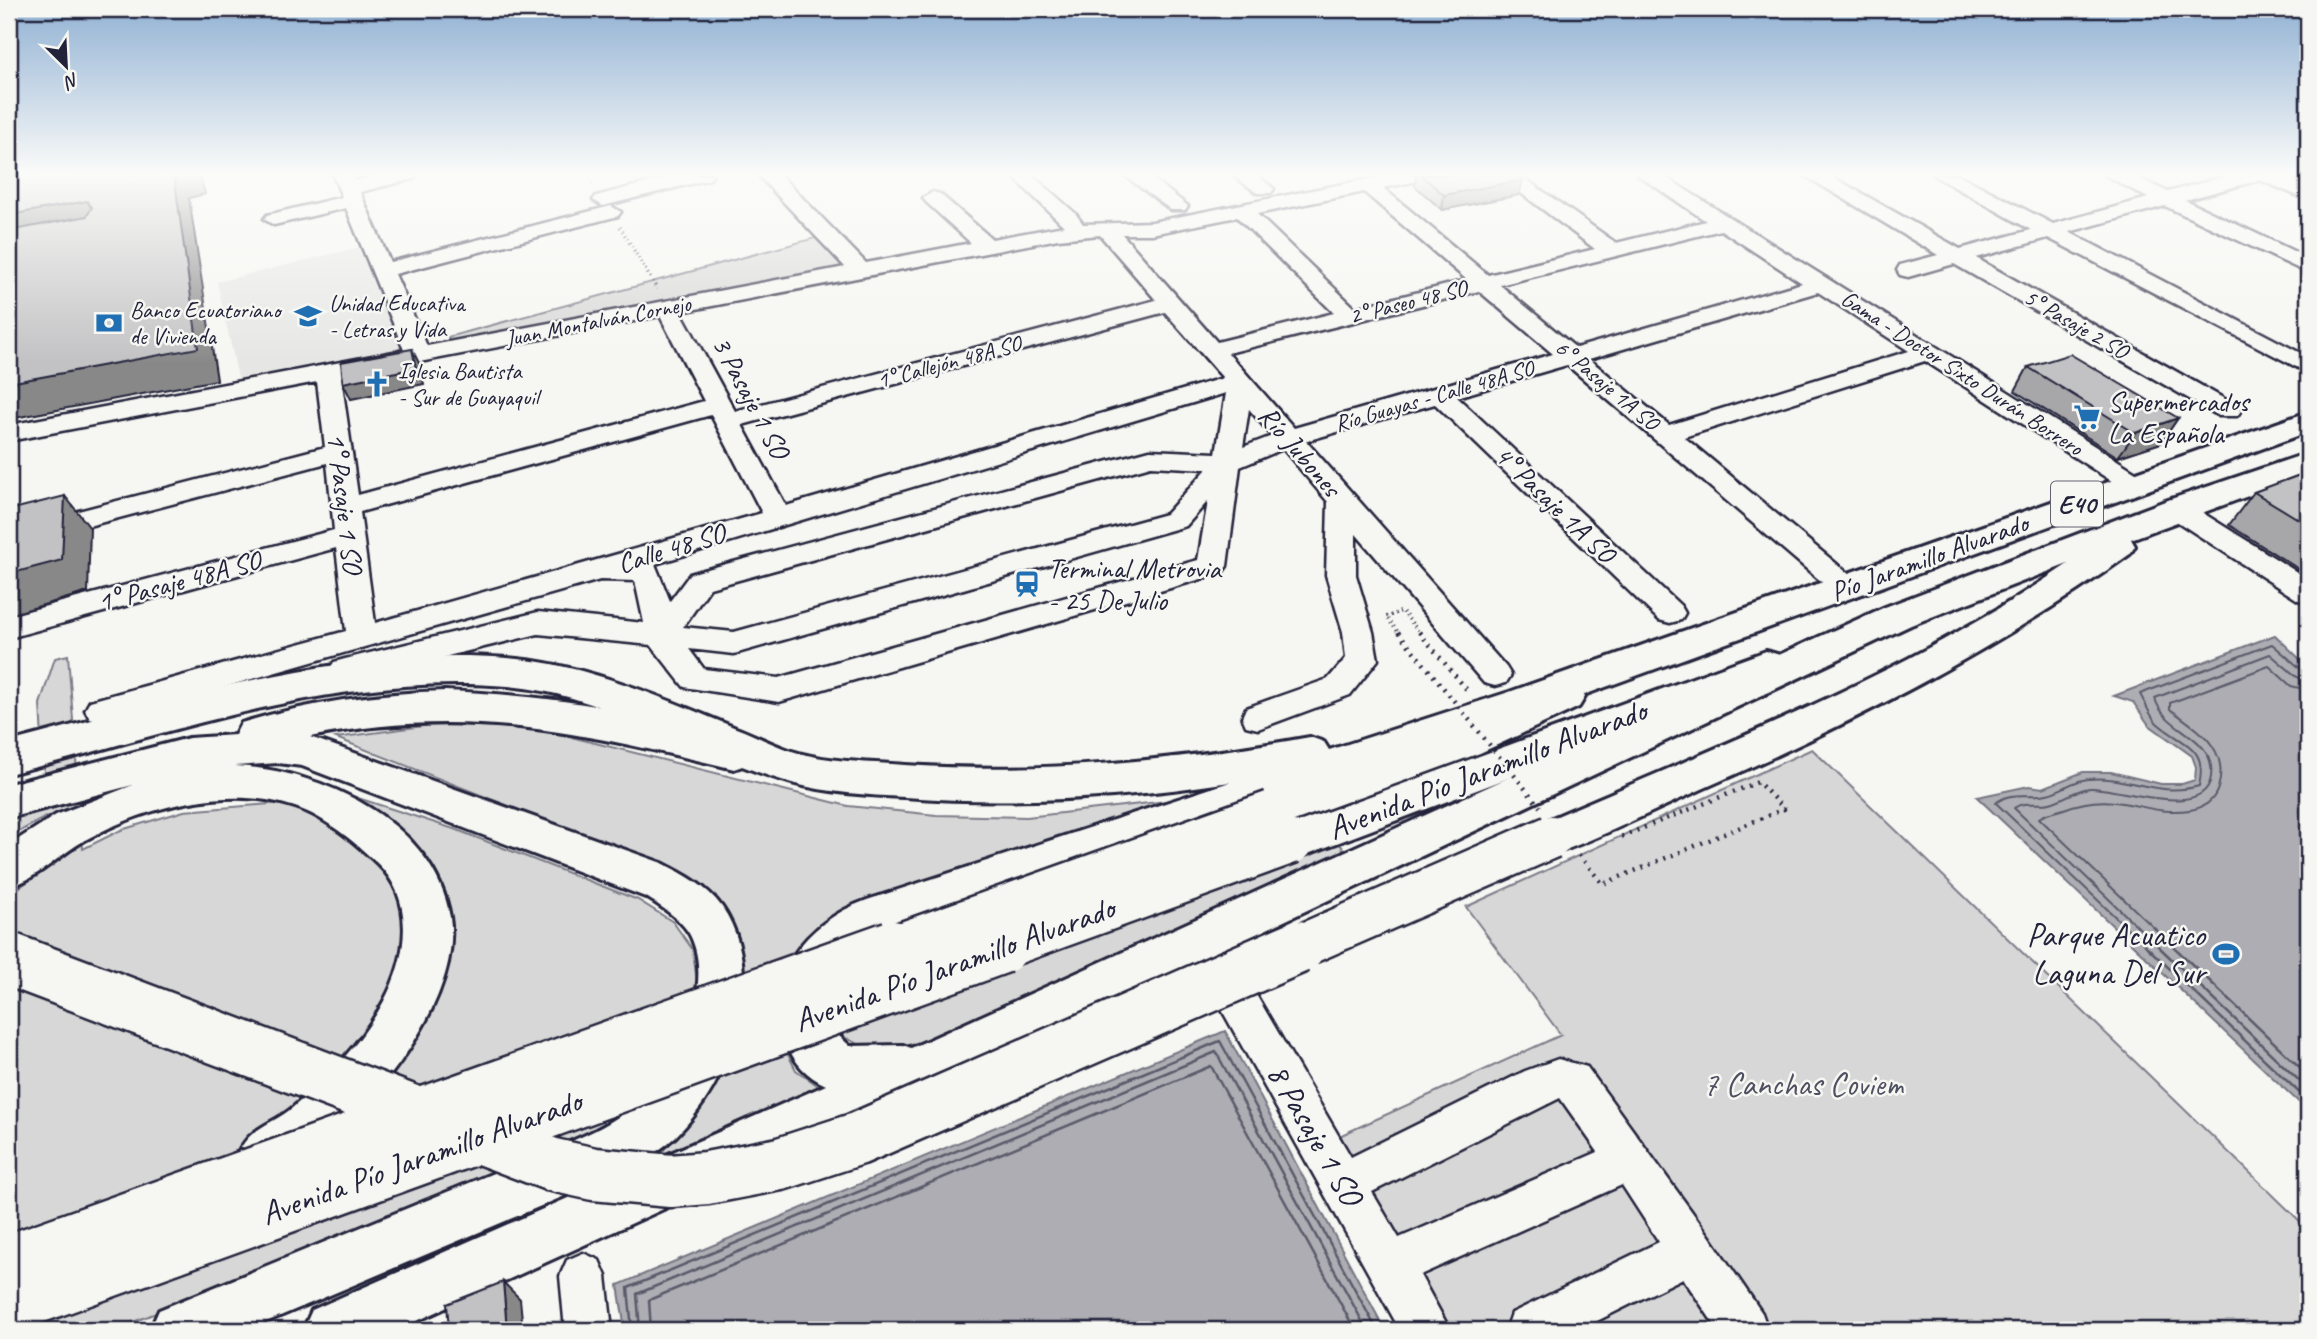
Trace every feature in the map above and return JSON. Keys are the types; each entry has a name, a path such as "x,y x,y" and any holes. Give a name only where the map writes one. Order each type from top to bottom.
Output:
{"main road":[{"name":"Pío Jaramillo Alvarado","path":"1669,631 1846,587 2308,421"},
{"name":"Pío Jaramillo Alvarado","path":"1898,615 2167,513 2308,463"},
{"path":"9,959 553,1165 617,1178 685,1181 762,1171 857,1139 1884,690 2002,625 2167,513"},
{"path":"332,1330 1202,939 1898,615"},
{"name":"Avenida Pío Jaramillo Alvarado","path":"9,1261 1898,615"},
{"path":"936,1060 886,1072 857,1071 834,1065 817,1052 807,1034 800,1009 802,990 821,952 867,920 1669,631"},
{"name":"Avenida Pío Jaramillo Alvarado","path":"9,1307 1282,827 1466,742 1669,631"},
{"path":"9,758 277,688 355,676 413,671 509,672 559,680 604,693 790,766"},
{"path":"9,801 245,737 383,710 443,706 534,712 660,736 790,766 937,785 1083,782 1161,775 1308,754 1509,688"},
{"path":"179,1330 519,1189 612,1147 654,1121 696,1073 713,1027 722,971 717,943 702,912 676,890 646,876 306,751 242,748 189,754"},
{"path":"9,869 53,835 117,807 192,787 240,783 290,788 308,794 338,811 387,845 409,868 420,888 427,917 426,949 419,979 381,1048 352,1085 307,1128 188,1198"}],"street":[{"path":"370,237 418,354"},
{"path":"383,270 497,237"},
{"path":"829,237 862,272"},
{"path":"979,237 988,247"},
{"name":"Juan Montalván Cornejo","path":"9,433 1038,237"},
{"name":"Río Jubones","path":"1113,237 1509,688"},
{"path":"1269,237 1350,316"},
{"name":"6° Pasaje 1A SO","path":"1438,237 1484,283 1846,587"},
{"path":"1593,237 1612,251"},
{"name":"2° Paseo 48 SO","path":"1213,350 1666,237"},
{"name":"Gama - Doctor Sixto Durán Borrero","path":"1747,237 2134,483"},
{"name":"5° Pasaje 2 SO","path":"1924,237 2228,411"},
{"path":"1908,271 2028,237"},
{"path":"2063,237 2308,366"},
{"path":"2247,237 2308,266"},
{"name":"Río Guayas - Calle 48A SO","path":"1228,462 1289,438 1822,284"},
{"name":"1° Callejón 48A SO","path":"347,521 723,413 1171,303"},
{"name":"3 Pasaje 1 SO","path":"668,308 777,516"},
{"path":"1666,434 1931,352"},
{"name":"1° Pasaje 1 SO","path":"328,371 362,636"},
{"path":"2127,375 2245,443"},
{"path":"588,574 645,571 653,590 661,636 695,679 779,690 1007,627 1212,566 1240,381"},
{"name":"Calle 48 SO","path":"101,710 588,574 1240,381"},
{"name":"4° Pasaje 1A SO","path":"1441,396 1669,631"},
{"path":"9,538 338,453"},
{"path":"661,636 700,581 1150,458 1228,462"},
{"path":"277,688 481,634 538,623 734,643 1176,520 1228,462"},
{"path":"1258,717 1339,687 1362,660 1358,632 1340,575 1342,498"},
{"path":"2167,513 2308,593"},
{"name":"1° Pasaje 48A SO","path":"9,627 347,521"},
{"name":"8 Pasaje 1 SO","path":"1202,939 1426,1330"},
{"path":"1344,1183 1558,1078 1572,1081 1630,1160 1745,1330"},
{"path":"1390,1265 1630,1160"},
{"path":"1529,1330 1692,1250"},
{"path":"583,1276 590,1330"}],"path":[{"path":"626,237 668,308"},
{"path":"1467,690 1402,611 1385,617 1557,832 1602,884 1784,809 1758,782 1618,838"}],"shaded area":[{"name":"Unidad Educativa - Letras y Vida","path":"361,247 407,350 239,382 217,282"}],"green space":[{"path":"815,238 850,269 449,341 448,337"},
{"path":"68,655 83,849 121,830 184,811 355,797 457,830 638,900 673,922 693,950 697,984 635,1108 578,1146 113,1330 9,1330 9,895 48,867 46,817 9,837 9,818 46,810 40,704 55,658"},
{"path":"445,723 508,725 563,735 848,806 936,815 1027,817 1193,798 877,896 841,910 818,925 786,967 783,1045 796,1070 831,1095 605,1190 658,1157 703,1101 718,1071 744,969 737,934 715,903 679,873 336,738"},
{"name":"7 Canchas Coviem","path":"1812,749 2308,1229 2308,1330 1444,1330 1337,1137 1561,1035 1466,907"},
{"path":"1338,842 1345,850 925,1041 898,1047 866,1047 833,1029"}],"water":[{"name":"Parque Acuatico Laguna Del Sur","path":"2275,635 2308,667 2308,1111 1977,797 2029,786 2043,788 2083,772 2111,772 2161,784 2182,784 2195,780 2196,767 2192,756 2149,725 2133,702 2114,696"},
{"path":"1225,1031 1385,1330 625,1330 618,1285"}],"building":[{"name":"Banco Ecuatoriano de Vivienda","path":"9,237 183,237 198,348 9,383"},
{"path":"412,349 416,368 343,383 341,362"},
{"path":"2070,354 2178,418 2135,433 2028,367"},
{"path":"2308,472 2308,525 2254,492"},
{"path":"65,496 62,560 9,574 9,510"},
{"path":"503,1282 507,1330 449,1330 447,1304"}],"place":[{"name":"Unidad Educativa - Letras y Vida","path":"308,316"},
{"name":"Banco Ecuatoriano de Vivienda","path":"109,323"},
{"name":"Iglesia Bautista - Sur de Guayaquil","path":"377,384"},
{"name":"Supermercados La Española","path":"2087,417"},
{"name":"Terminal Metrovia - 25 De Julio","path":"1027,584"},
{"name":"Parque Acuatico Laguna Del Sur","path":"2226,954"}]}
